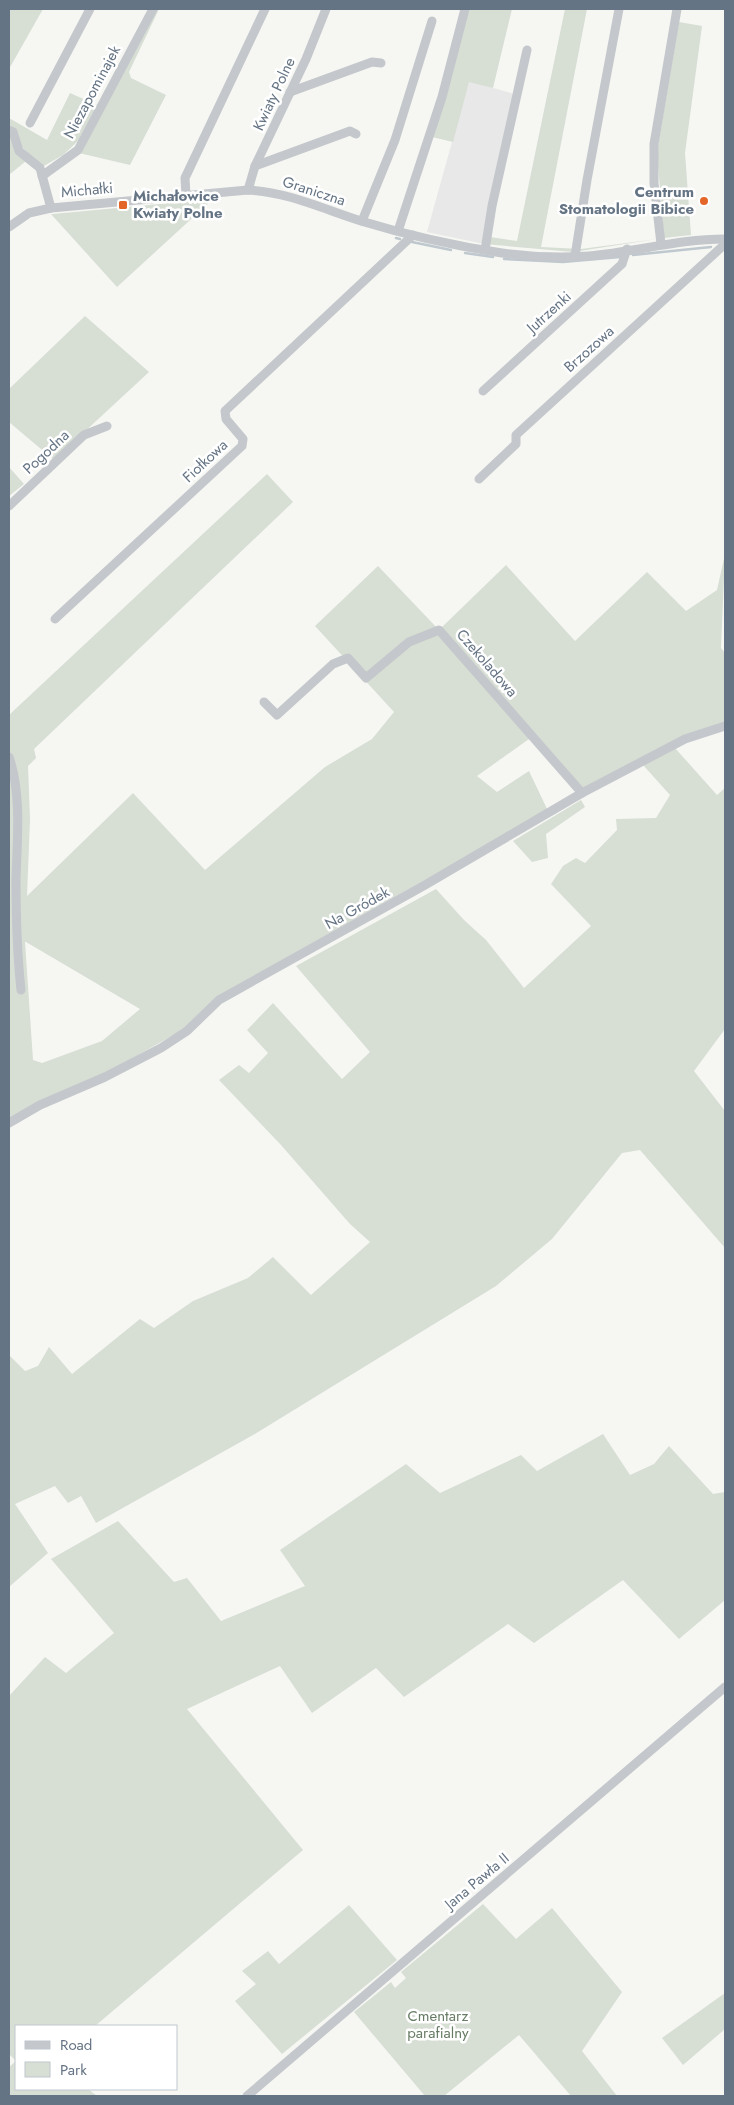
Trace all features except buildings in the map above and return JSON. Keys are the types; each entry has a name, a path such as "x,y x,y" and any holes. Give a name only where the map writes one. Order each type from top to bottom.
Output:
{"street":[{"path":"30,123 90,9"},
{"name":"Niezapominajek","path":"42,176 78,150 153,9"},
{"path":"186,195 185,178 265,9"},
{"path":"398,231 442,97 465,9"},
{"path":"575,256 587,180 619,9"},
{"path":"661,244 654,183 654,144 677,9"},
{"name":"Kwiaty Polne","path":"248,190 255,166 327,10"},
{"path":"362,221 395,140 432,21"},
{"path":"485,250 492,206 527,50"},
{"path":"290,92 372,62 381,63"},
{"path":"9,130 13,132 19,151 40,168 51,208"},
{"path":"255,166 350,131 356,134"},
{"name":"Graniczna","path":"186,195 248,190 268,191 292,196 362,221 413,235 485,250 550,257 575,256 661,244 725,239"},
{"name":"Michałki","path":"9,227 29,213 51,208 186,195"},
{"name":"Fiołkowa","path":"55,619 242,446 243,439 226,419 225,411 413,235"},
{"name":"Brzozowa","path":"479,479 516,444 516,435 725,244"},
{"name":"Jutrzenki","path":"483,391 622,264 627,249"},
{"name":"Pogodna","path":"9,506 84,435 107,426"},
{"name":"Czekoladowa","path":"264,702 277,715 333,664 348,658 366,678 409,642 440,630 582,793"},
{"name":"Na Gródek","path":"9,1123 40,1105 105,1077 161,1048 187,1031 220,1000 425,885 582,793 669,747 725,726"},
{"path":"9,757 14,772 17,820 16,894 21,990"},
{"name":"Jana Pawła II","path":"247,2096 725,1687"}],"shaded area":[{"path":"469,81 514,94 484,244 427,232"}],"green space":[{"path":"9,9 43,9 9,69"},
{"path":"156,9 159,9 129,72 131,78 166,95 130,165 79,153"},
{"path":"467,9 512,9 493,88 469,82 453,142 432,137"},
{"path":"565,9 587,9 541,247 581,249 657,239 573,252 484,244 490,237 517,241"},
{"path":"679,22 702,26 685,153 691,235 664,238 657,152"},
{"path":"70,93 97,105 78,141 63,155 42,167 16,139 12,132 9,118 47,140"},
{"path":"9,136 26,161 9,175"},
{"path":"213,199 117,287 51,214 53,214"},
{"path":"85,316 149,372 54,460 9,422 9,389"},
{"path":"9,467 24,484 9,496"},
{"path":"267,474 293,502 34,749 36,758 28,766 30,819 27,896 133,793 205,870 325,767 372,739 394,712 315,626 378,566 439,630 506,565 575,641 647,572 686,611 717,590 725,554 721,648 725,653 725,722 667,744 583,788 536,734 477,776 497,792 529,771 548,811 216,997 186,1028 106,1073 44,1099 9,1119 9,715","holes":["26,942 140,1009 102,1041 42,1063 33,1060"]},
{"path":"675,748 717,795 725,788 725,1029 694,1071 725,1111 725,1248 640,1150 622,1153 552,1239 496,1286 253,1435 96,1523 81,1496 68,1503 55,1486 15,1504 48,1553 9,1587 9,1355 25,1371 38,1366 49,1347 72,1374 140,1319 154,1328 193,1301 248,1278 273,1257 311,1295 370,1242 350,1224 281,1145 219,1080 239,1065 249,1073 268,1053 247,1030 273,1003 342,1079 370,1052 296,966 436,889 464,920 486,940 524,988 591,926 551,884 563,866 576,858 585,863 617,830 616,819 656,818 670,795 643,765"},
{"path":"581,800 585,807 546,834 548,858 532,862 513,841"},
{"path":"603,1434 630,1475 654,1464 669,1446 713,1494 725,1492 725,1600 679,1639 623,1580 534,1643 508,1624 404,1697 376,1668 312,1713 280,1666 187,1709 303,1850 96,2025 15,2025 15,2060 9,2054 9,1696 45,1657 66,1673 114,1633 51,1559 118,1521 174,1582 187,1578 221,1621 305,1586 280,1550 406,1464 440,1493 521,1455 537,1471"},
{"name":"Cmentarz parafialny","path":"483,1904 516,1939 552,1908 622,1992 582,2051 617,2096 571,2096 519,2035 444,2096 425,2096 354,2012 391,1982 395,1988 406,1978 401,1972"},
{"path":"349,1905 397,1960 282,2054 235,2001 256,1984 242,1971 268,1951 279,1964"},
{"path":"725,1993 725,2029 683,2065 662,2038"},
{"path":"15,2062 15,2090 89,2090 97,2096 9,2096 9,2067"}],"waterway":[{"path":"396,238 400,239"},
{"path":"412,242 451,250"},
{"path":"633,255 711,247"},
{"path":"465,253 493,257"},
{"path":"504,259 563,262 620,257"}],"place":[{"name":"Centrum Stomatologii Bibice","path":"704,201"},
{"name":"Michałowice Kwiaty Polne","path":"123,205"}]}
